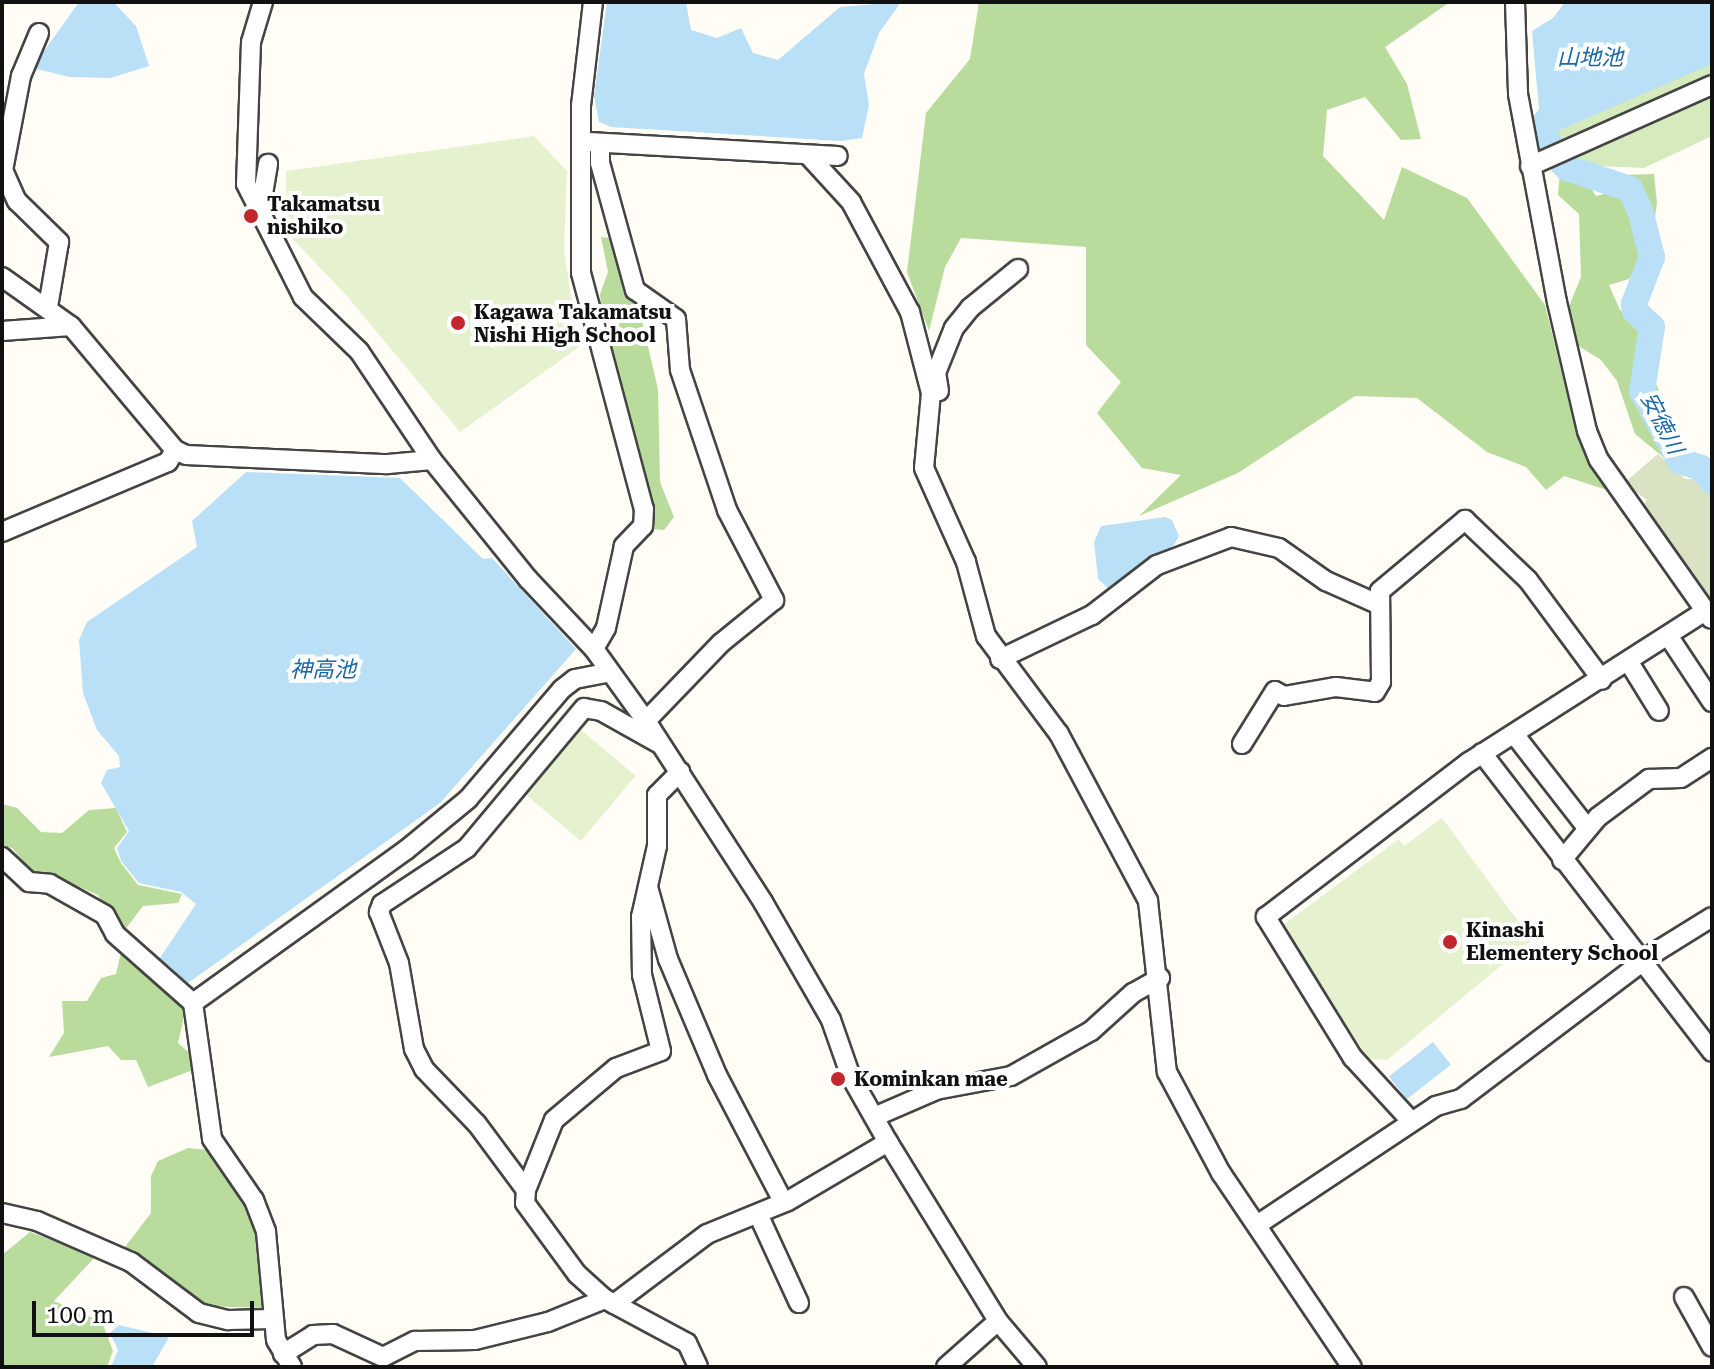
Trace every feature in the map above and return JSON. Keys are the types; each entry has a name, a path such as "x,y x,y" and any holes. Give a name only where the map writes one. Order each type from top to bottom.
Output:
{"street":[{"path":"263,2 251,42 246,184 303,297 359,351 432,460 528,579 594,649 646,721 831,1020 851,1077 888,1142 998,1321 1037,1367"},
{"path":"593,2 592,142 581,273 644,509 643,526 624,546 606,628 594,649"},
{"path":"1411,1121 1353,1058 1266,917 1482,753 1669,637 1709,616 1599,460 1578,398 1518,94 1515,2"},
{"path":"39,33 21,76 3,170 17,201 59,242 48,307"},
{"path":"1530,166 1712,85"},
{"path":"592,142 838,156"},
{"path":"592,142 635,290 676,319 680,370 727,510 774,600 721,643 646,721"},
{"path":"808,155 851,202 910,312 932,415 924,468 966,562 986,636 1000,659 1059,734 1104,812 1148,901 1160,978 1167,1072 1221,1173 1352,1367"},
{"path":"260,212 268,164"},
{"path":"932,415 941,400 936,373 954,328 970,308 1018,269"},
{"path":"2,277 71,326 175,450 186,455 263,460 432,460"},
{"path":"2,331 71,326"},
{"path":"2,532 168,462 175,450"},
{"path":"1242,744 1275,691 1284,696 1336,687 1375,692 1381,682 1380,591 1465,520 1528,580 1602,680"},
{"path":"1000,659 1092,615 1157,565 1231,537 1279,548 1326,581 1380,605"},
{"path":"1669,637 1712,702"},
{"path":"1630,664 1659,711"},
{"path":"193,1003 406,850 468,799 562,689 575,679 610,672"},
{"path":"526,1190 477,1124 424,1069 414,1049 399,963 379,912 382,904 467,848 584,708 601,711 662,745"},
{"path":"1514,734 1584,824"},
{"path":"1482,753 1712,1052"},
{"path":"1562,860 1598,817 1649,779 1681,778 1712,758"},
{"path":"680,772 657,795 657,846 641,917 642,975 661,1051 616,1068 554,1120 526,1190 525,1203 577,1274 609,1301 687,1343 698,1367"},
{"path":"2,857 29,882 50,884 105,915 115,934 193,1003 206,1076 205,1114 212,1139 254,1200 266,1232 273,1319 288,1361 313,1335 333,1334 383,1357 415,1341 475,1340 548,1322 609,1301 707,1234 784,1203 888,1142"},
{"path":"647,885 680,988 717,1075 784,1203"},
{"path":"1257,1225 1411,1121 1461,1099 1641,963 1712,917"},
{"path":"874,1117 936,1090 1011,1076 1091,1031 1133,993 1160,978"},
{"path":"2,1213 37,1221 131,1262 199,1313 228,1320 273,1319"},
{"path":"758,1214 799,1303"},
{"path":"1684,1297 1712,1347"},
{"path":"946,1367 998,1321"}],"green space":[{"path":"979,2 1450,2 1385,47 1407,84 1421,139 1401,140 1365,97 1327,110 1323,156 1384,220 1402,167 1467,198 1545,305 1577,433 1607,490 1564,476 1546,490 1526,467 1487,452 1417,398 1355,396 1238,473 1139,516 1181,475 1142,468 1097,413 1121,382 1086,345 1086,247 961,238 945,267 929,331 907,272 926,113 970,59"},
{"path":"1712,61 1712,136 1644,168 1555,164 1541,132"},
{"path":"534,136 567,171 564,251 579,347 460,432 346,295 287,233 286,171"},
{"path":"1560,171 1586,180 1596,196 1611,192 1618,175 1654,174 1657,203 1650,250 1629,279 1609,285 1620,310 1656,332 1654,380 1699,474 1689,478 1635,434 1617,381 1601,360 1577,345 1568,309 1581,277 1579,214 1558,195"},
{"path":"601,237 613,238 630,297 641,317 658,389 660,482 674,517 664,530 650,529 602,322 600,294 608,272"},
{"path":"1658,454 1685,479 1705,479 1712,486 1710,606 1641,508 1647,500 1624,483"},
{"path":"575,725 636,776 581,841 520,790"},
{"path":"2,804 17,808 41,832 62,833 89,810 116,808 127,832 114,848 121,863 138,885 182,894 178,903 143,906 121,935 98,895 58,878 38,879 12,848 2,846"},
{"path":"1442,818 1532,940 1387,1060 1368,1059 1283,925 1399,839 1404,846"},
{"path":"122,948 187,1004 178,1043 193,1056 193,1070 148,1087 136,1060 121,1060 108,1046 49,1057 64,1033 62,1001 87,1001 101,978 116,974"},
{"path":"188,1148 210,1150 247,1202 259,1246 264,1308 206,1306 125,1247 151,1213 151,1176 158,1161"},
{"path":"30,1232 96,1256 54,1301 102,1322 113,1351 107,1367 2,1367 2,1255"}],"water":[{"path":"79,2 115,4 136,26 149,66 111,78 70,77 32,68"},
{"path":"607,2 686,2 691,30 717,38 741,28 753,53 778,60 840,7 901,2 879,33 864,74 869,105 862,138 840,141 611,127 599,122 594,96"},
{"name":"山地池","path":"1565,2 1712,2 1712,64 1553,133 1541,132 1532,31 1553,18"},
{"name":"神高池","path":"246,472 400,478 483,559 492,558 576,649 440,803 188,983 160,958 196,904 181,892 139,883 121,861 117,848 129,831 101,783 107,770 120,767 119,756 97,730 83,693 79,640 87,622 197,547 192,521"},
{"path":"1165,517 1172,520 1179,536 1174,545 1109,589 1098,579 1094,542 1101,526"},
{"path":"1433,1042 1451,1065 1407,1099 1389,1076"},
{"path":"119,1325 169,1337 152,1367 111,1367 118,1350 110,1333"}],"waterway":[{"name":"安徳川","path":"1559,103 1543,126 1553,153 1567,168 1630,189 1640,210 1652,257 1634,304 1635,311 1652,327 1642,391 1680,461 1701,468 1712,481"}],"place":[{"name":"Takamatsu nishiko","path":"251,216"},
{"name":"Kagawa Takamatsu Nishi High School","path":"458,323"},
{"name":"Kinashi Elementery School","path":"1450,942"},
{"name":"Kominkan mae","path":"838,1079"}]}
